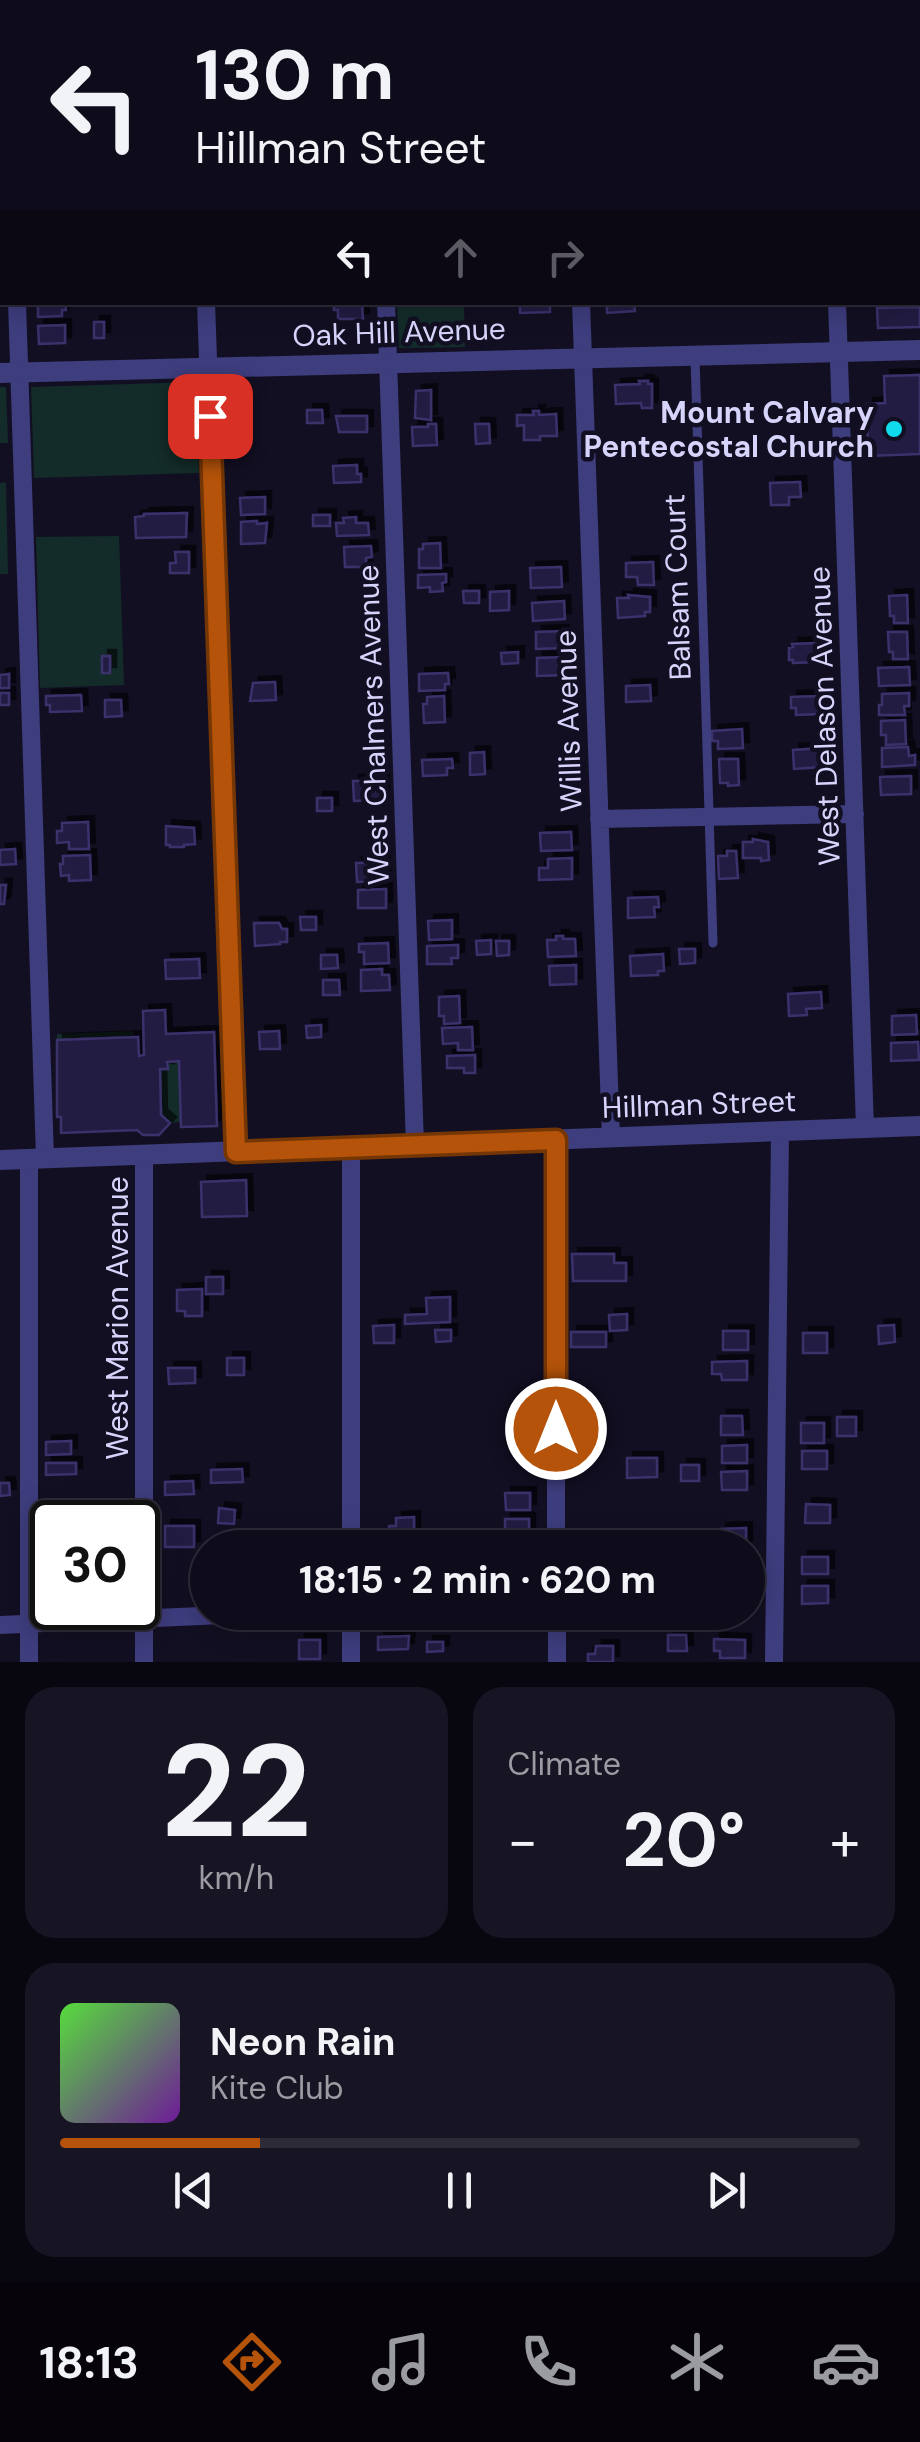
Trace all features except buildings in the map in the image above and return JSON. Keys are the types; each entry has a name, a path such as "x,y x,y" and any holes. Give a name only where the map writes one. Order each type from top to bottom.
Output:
{"street":[{"path":"17,305 10,372 37,1158 29,1662"},
{"path":"206,305 236,1152"},
{"name":"West Chalmers Avenue","path":"386,305 415,1145"},
{"name":"Willis Avenue","path":"581,305 611,1138"},
{"name":"West Delason Avenue","path":"838,305 865,1128"},
{"name":"Oak Hill Avenue","path":"10,372 920,350"},
{"path":"600,819 855,814"},
{"name":"Hillman Street","path":"0,1160 920,1126"},
{"path":"774,1662 780,1132"},
{"path":"556,1140 556,1530"},
{"path":"351,1147 351,1530"},
{"name":"West Marion Avenue","path":"144,1154 144,1500"},
{"path":"160,1617 190,1616"},
{"path":"0,1625 29,1623"},
{"name":"West Marion Avenue","path":"144,1630 144,1662"},
{"path":"351,1630 351,1662"},
{"path":"556,1630 557,1662"}],"lane":[{"name":"Balsam Court","path":"695,355 713,943"}],"green space":[{"path":"397,305 464,305 465,347 399,348"},
{"path":"196,382 199,473 34,478 31,387"},
{"path":"0,387 6,387 8,443 0,443"},
{"path":"6,482 8,574 0,574 0,483"},
{"path":"119,536 124,685 40,688 36,537"},
{"path":"133,1031 134,1037 57,1040 57,1034"},
{"path":"179,1061 181,1122 170,1123 161,1115 160,1069 167,1069 167,1062"}],"place":[{"name":"Mount Calvary Pentecostal Church","path":"894,429"}],"route":[{"path":"210,416 236,1152 556,1140 556,1429"}]}
